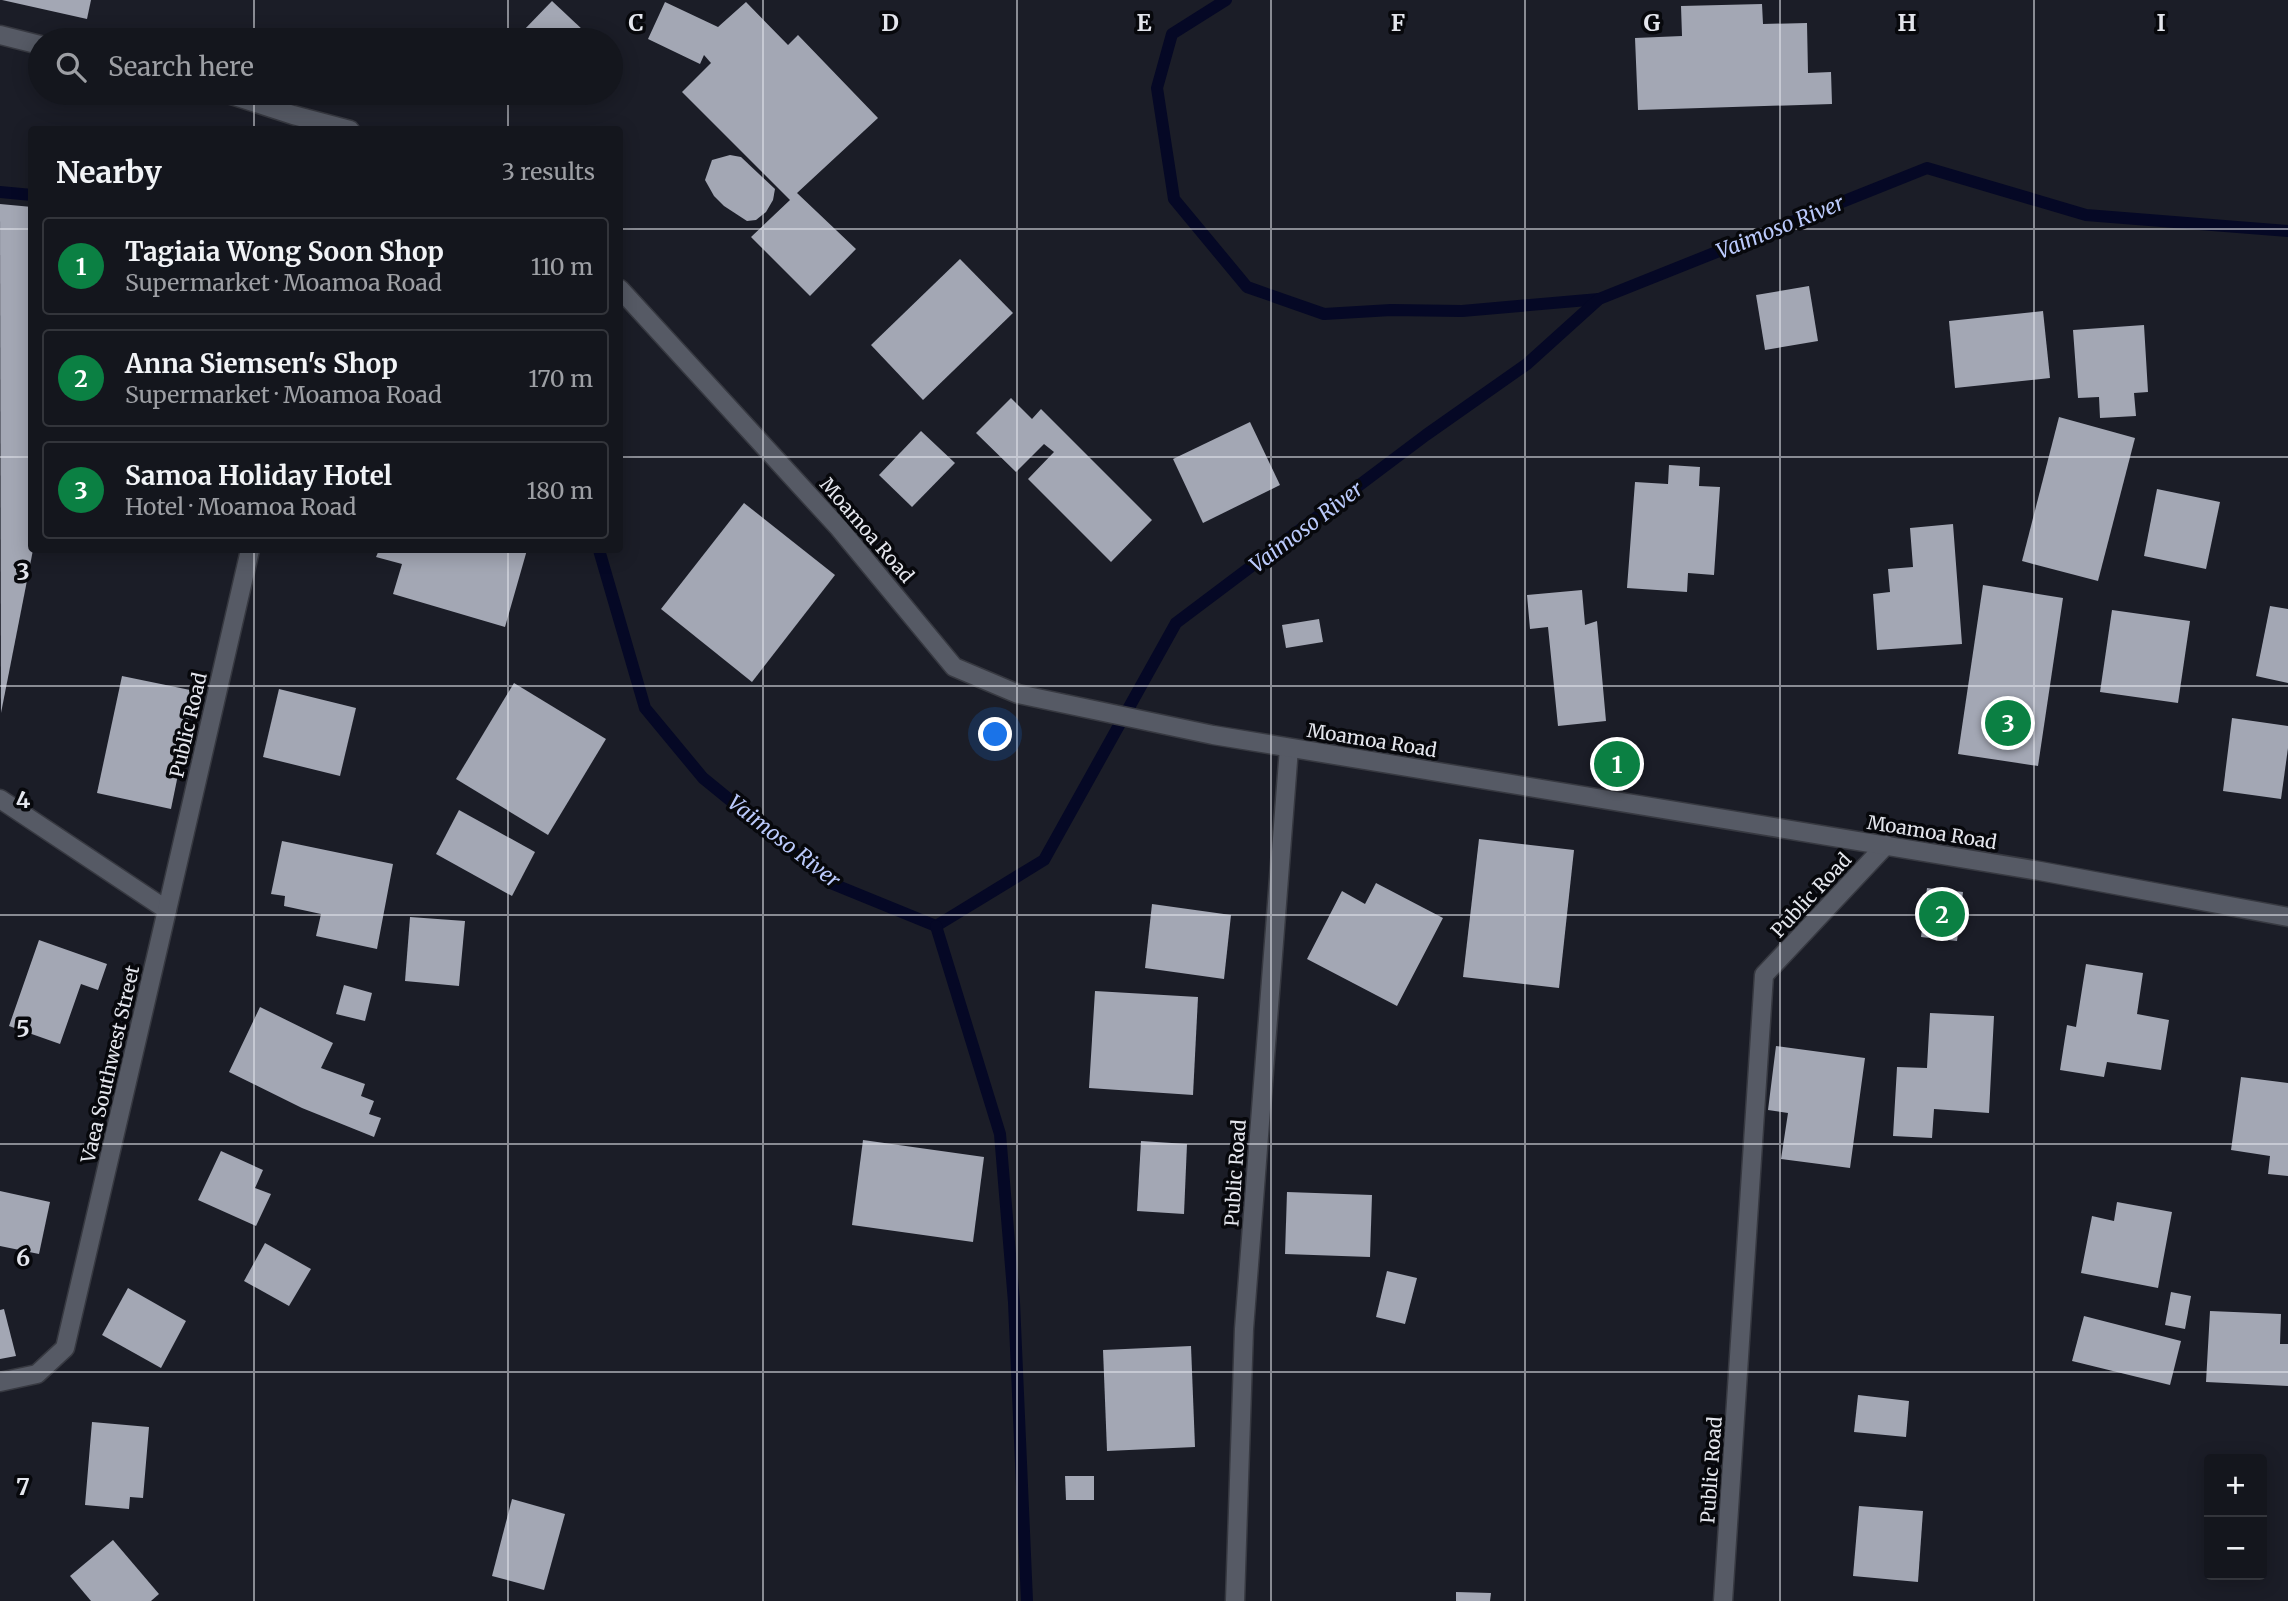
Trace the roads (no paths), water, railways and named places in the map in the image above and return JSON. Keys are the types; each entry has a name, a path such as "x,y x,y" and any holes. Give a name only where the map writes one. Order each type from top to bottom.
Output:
{"street":[{"path":"0,35 28,42"},
{"path":"264,105 336,126"},
{"name":"Moamoa Road","path":"623,292 839,527 954,667 1018,694 1213,735 2040,871 2288,917"},
{"name":"Public Road","path":"167,910 249,553"},
{"name":"Public Road","path":"1235,1601 1244,1329 1289,748"},
{"path":"0,799 167,910"},
{"name":"Public Road","path":"1723,1601 1764,975 1886,845"},
{"name":"Vaea Southwest Street","path":"0,1382 37,1374 65,1348 167,910"}],"waterway":[{"path":"1226,0 1172,34 1157,88 1174,199 1247,287 1324,314 1391,310 1462,311 1599,299"},
{"name":"Vaimoso River","path":"600,553 645,708 703,778 833,884 936,926 1044,860 1176,623 1426,435 1527,364 1599,299 1927,168 2086,215 2288,231"},
{"name":"Vaimoso River","path":"0,192 28,195"},
{"path":"936,926 1000,1134 1014,1302 1027,1601"}],"place":[{"name":"Samoa Holiday Hotel","path":"2008,723"},
{"name":"Tagiaia Wong Soon Shop","path":"1617,764"},
{"name":"Anna Siemsen's Shop","path":"1942,914"}]}
